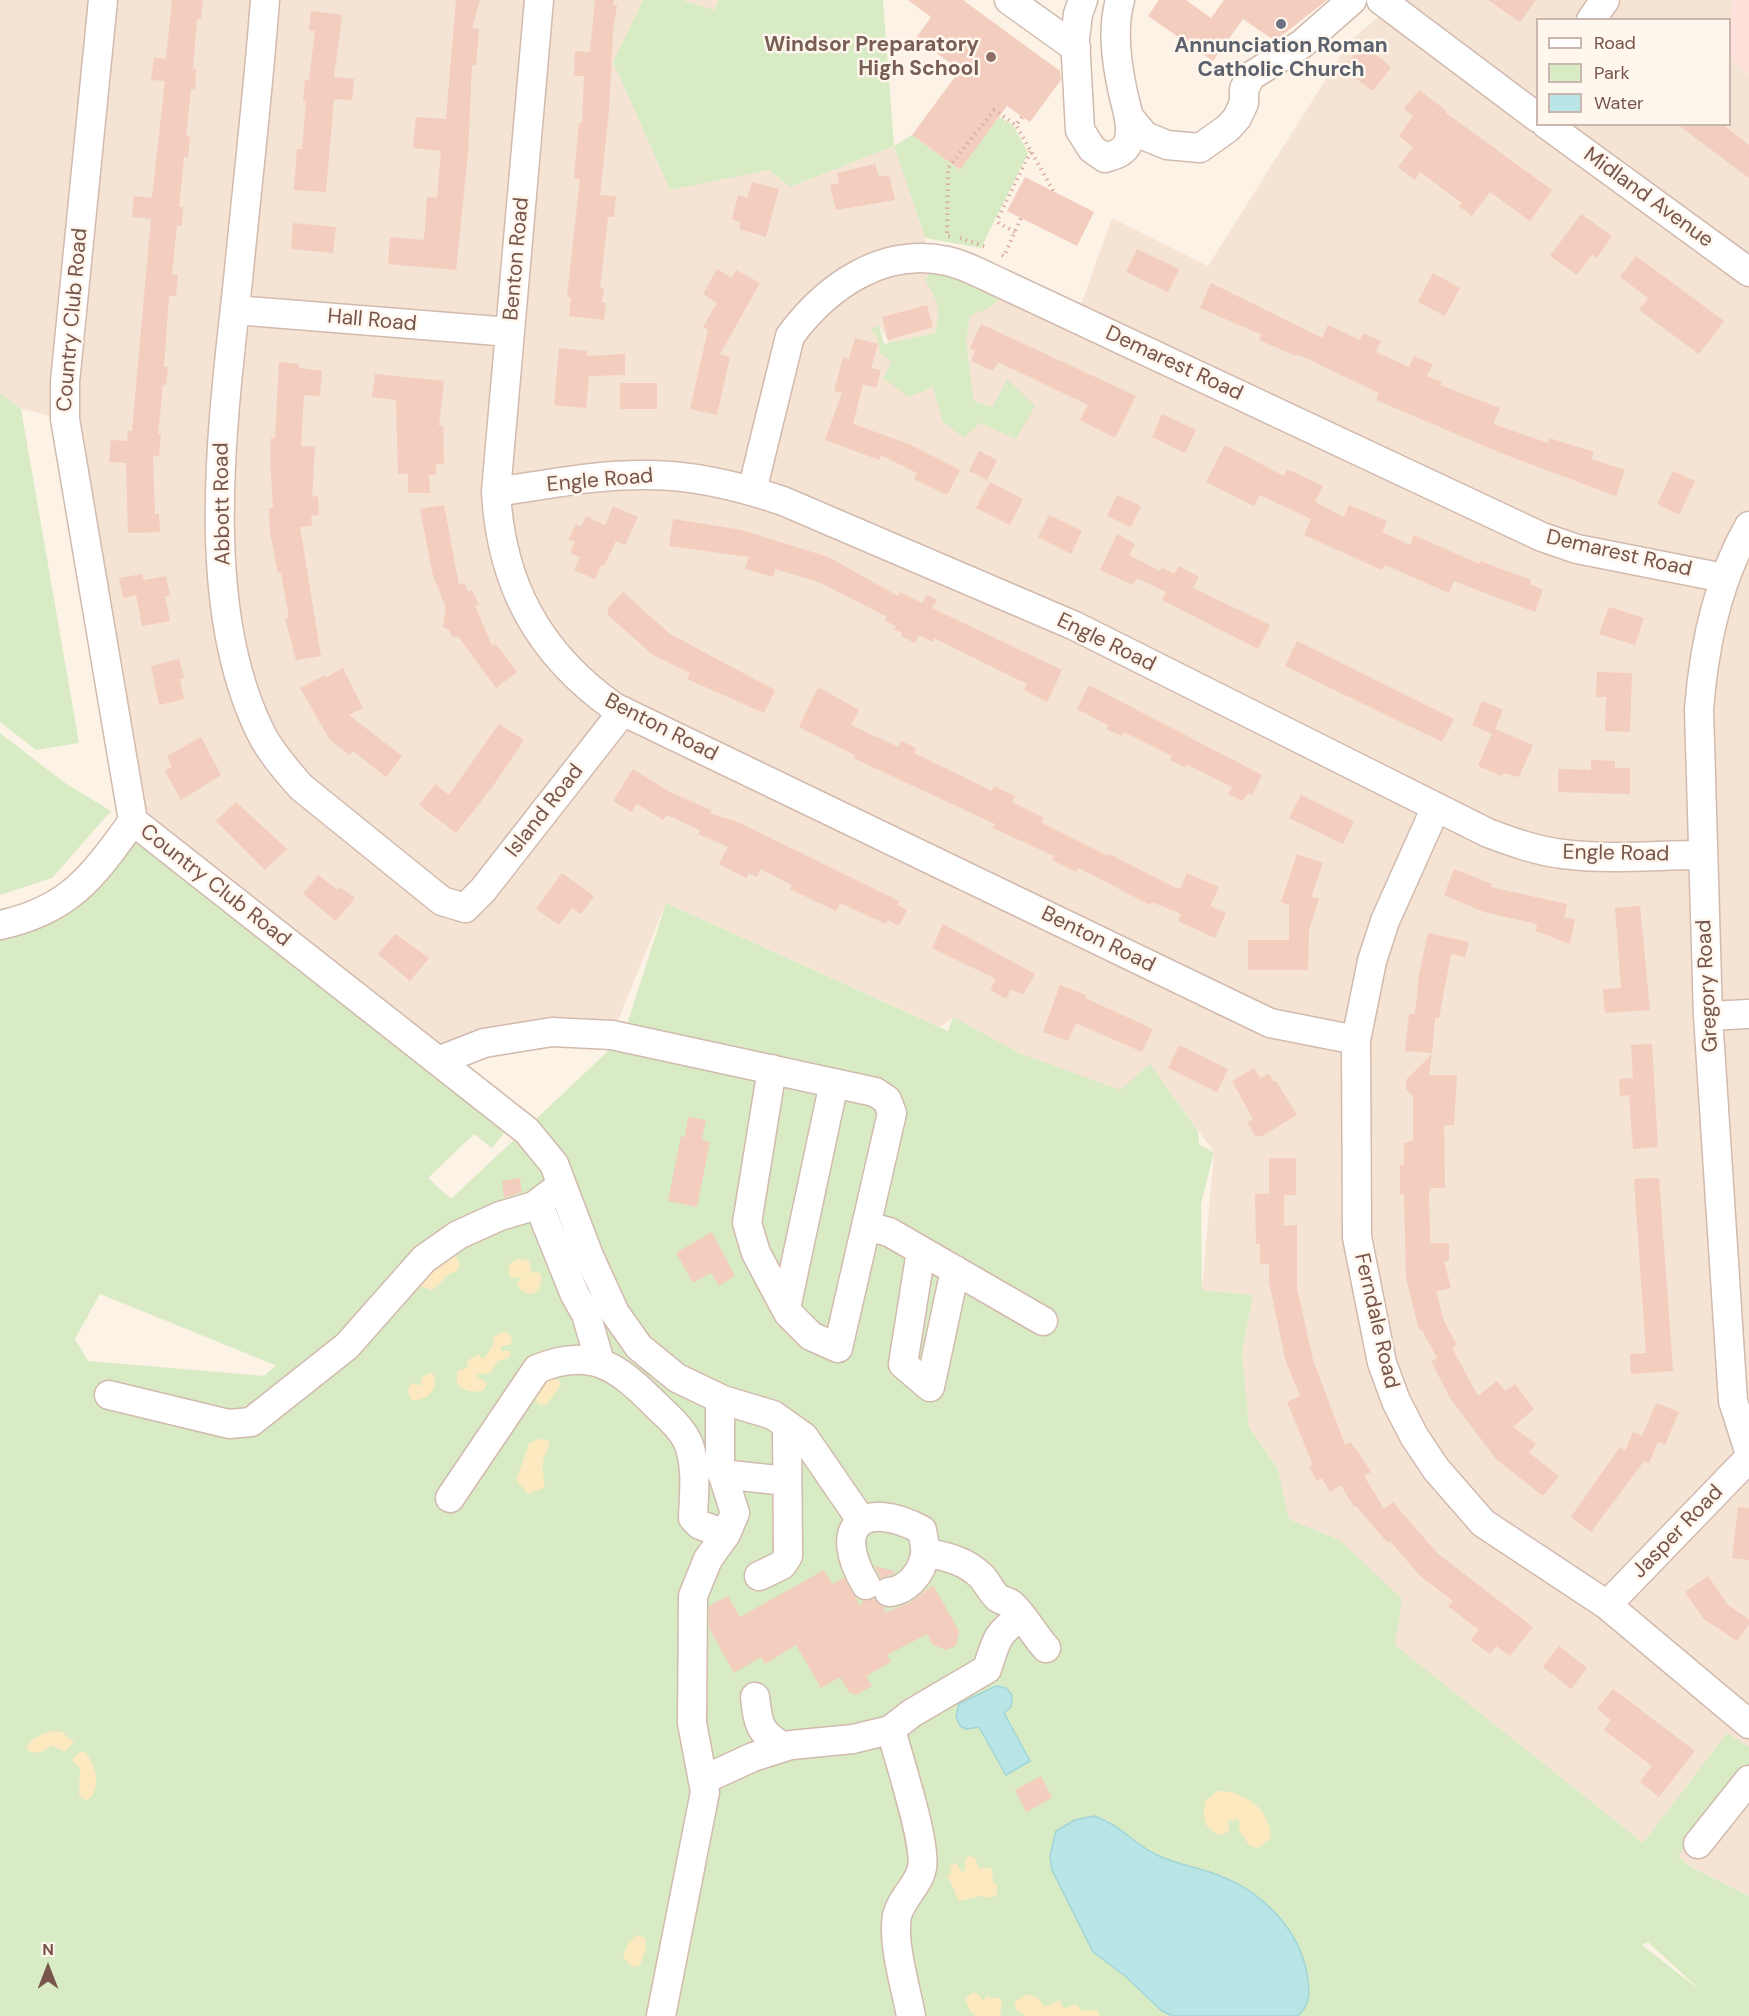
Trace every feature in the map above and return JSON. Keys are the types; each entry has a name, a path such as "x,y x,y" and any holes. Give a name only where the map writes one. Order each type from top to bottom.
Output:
{"street":[{"name":"Country Club Road","path":"103,0 65,382 65,419 133,821 527,1131 554,1164 589,1256 615,1313 639,1347 677,1378 720,1399 773,1415 804,1437 861,1520"},
{"name":"Abbott Road","path":"265,0 221,442 223,569 233,645 250,708 264,739 283,767 302,787 442,901 465,908"},
{"name":"Benton Road","path":"539,0 496,492 498,526 505,561 518,595 535,626 561,660 595,693 623,711 1269,1023 1356,1040"},
{"path":"1009,0 1076,48"},
{"path":"1083,0 1078,14 1076,48 1080,130 1092,149 1105,158 1120,153 1128,143 1129,117 1122,87 1114,22 1120,0"},
{"path":"1129,117 1145,136 1167,146 1200,148 1228,128 1237,118 1245,103 1244,89 1251,76 1302,44 1352,0"},
{"name":"Midland Avenue","path":"1381,0 1536,111"},
{"path":"1593,18 1605,0"},
{"name":"Midland Avenue","path":"1556,126 1749,272"},
{"name":"Demarest Road","path":"752,491 790,336 802,319 853,276 884,262 924,257 950,261 1003,284 1542,537 1577,549 1724,578"},
{"name":"Hall Road","path":"235,310 510,332"},
{"name":"Engle Road","path":"496,492 608,476 649,475 690,478 752,491 783,501 1075,626 1488,833 1524,847 1595,857 1702,855"},
{"name":"Gregory Road","path":"1749,526 1724,578 1708,635 1699,709 1708,1016 1733,1401 1749,1451"},
{"name":"Island Road","path":"465,908 483,890 623,711"},
{"name":"Ferndale Road","path":"1436,807 1385,921 1372,961 1356,1040 1357,1237 1382,1363 1395,1401 1414,1436 1436,1469 1483,1523 1607,1605 1749,1724"},
{"path":"0,925 27,919 62,902 95,873 133,821"},
{"path":"1708,1016 1749,1014"},
{"path":"438,1061 484,1043 552,1032 612,1035 772,1069 875,1092 887,1100 892,1113 838,1348 811,1336 786,1308 756,1253 747,1223 772,1069"},
{"path":"786,1308 834,1083"},
{"path":"109,1395 230,1424 251,1422 347,1346 424,1259 458,1235 500,1216 538,1203 562,1185"},
{"path":"538,1203 575,1295 586,1314 600,1362"},
{"path":"866,1226 889,1232 1043,1321"},
{"path":"921,1251 903,1364 930,1387 955,1270"},
{"path":"450,1498 537,1369 559,1360 584,1358 600,1362 627,1376 675,1423 712,1469 735,1513 726,1534 708,1559 693,1596 692,1723 705,1792 661,2016"},
{"path":"720,1399 712,1469 693,1518 700,1525 726,1534"},
{"path":"759,1576 782,1565 788,1556 787,1425"},
{"name":"Jasper Road","path":"1607,1605 1749,1458"},
{"path":"712,1469 786,1480"},
{"path":"889,1516 906,1521 922,1530 926,1553 916,1577 900,1590 878,1588 850,1546 854,1526 861,1520 889,1516"},
{"path":"926,1553 945,1556 968,1565 982,1577 1000,1599 1009,1603 1046,1648"},
{"path":"703,1780 735,1764 784,1747 828,1740 854,1739 891,1729 912,1713 987,1669 995,1641 1001,1632 1021,1616"},
{"path":"755,1697 757,1721 767,1737 784,1747"},
{"path":"891,1729 922,1845 922,1869 897,1917 899,1951 911,2016"},
{"path":"1698,1844 1749,1780"}],"path":[{"path":"993,250 965,238 947,236 948,168 994,110 1016,125 1054,192"},
{"path":"1016,125 1022,117"},
{"path":"1015,232 999,223 998,218 1031,151"},
{"path":"998,253 1004,256 1021,218"}],"shaded area":[{"path":"0,0 643,0 613,62 670,190 769,170 790,187 894,146 934,266 925,280 937,301 940,316 935,333 889,343 879,325 872,329 878,338 933,387 942,421 993,407 974,401 966,343 970,316 987,309 999,300 1003,284 1076,318 1112,218 1208,266 1350,41 1390,7 1536,115 1536,126 1551,126 1749,272 1749,1747 1727,1733 1643,1843 1395,1645 1341,1541 1289,1519 1278,1469 1249,1427 1242,1353 1253,1295 1202,1290 1214,1152 1150,1065 1120,1091 1019,1053 953,1018 940,1027 666,903 612,1035 438,1061 133,821 65,419 21,409 0,393"},
{"path":"682,0 719,0 714,10"},
{"path":"1386,0 1734,0 1731,18 1536,18 1536,112"},
{"path":"1734,0 1749,0 1749,75 1731,59 1731,18"},
{"path":"1731,59 1749,75 1749,270 1554,126 1731,126"},
{"path":"1749,1766 1749,1896 1691,1867 1678,1856"}],"green space":[{"path":"643,0 682,0 714,10 719,0 883,0 894,146 790,187 769,170 670,190 613,62"},
{"path":"999,117 1013,125 1028,153 981,248 925,238 894,146 912,135 960,170"},
{"path":"934,266 971,281 999,300 987,309 970,316 966,343 974,401 993,407 1007,379 1035,406 1016,439 980,423 964,438 942,421 933,387 909,397 883,378 892,362 880,353 878,338 871,329 879,325 884,344 935,333 938,305 925,280"},
{"path":"0,393 21,409 79,743 36,750 0,722"},
{"path":"0,733 65,783 111,811 52,878 0,895"},
{"path":"133,821 511,1124 492,1148 474,1134 428,1178 451,1199 623,1037 666,903 948,1031 953,1017 1019,1053 1120,1090 1150,1064 1198,1131 1199,1145 1214,1152 1201,1204 1202,1290 1253,1295 1242,1353 1249,1427 1278,1469 1289,1519 1341,1541 1402,1599 1395,1645 1643,1843 1727,1733 1749,1747 1749,1766 1678,1856 1691,1867 1749,1896 1749,2016 0,2016 0,925 27,919","holes":["100,1294 275,1365 275,1366 264,1376 88,1361 75,1339","1648,1942 1701,1991 1642,1945"]}],"sand":[{"path":"456,1254 460,1267 458,1269 432,1290 419,1286 419,1277"},
{"path":"515,1260 529,1261 532,1273 539,1272 542,1277 539,1290 531,1294 520,1290 517,1284 522,1277 511,1278 508,1272 509,1265"},
{"path":"504,1331 511,1336 512,1344 501,1347 501,1351 511,1351 509,1358 498,1361 490,1373 475,1375 487,1383 484,1390 469,1391 460,1387 457,1384 457,1371 467,1368 468,1360 478,1355 484,1359 493,1345 494,1337"},
{"path":"430,1373 434,1375 433,1390 427,1397 412,1400 408,1392 409,1386 413,1383 421,1386 421,1378"},
{"path":"553,1379 559,1380 561,1385 546,1405 538,1404 535,1397 545,1382"},
{"path":"538,1439 549,1440 543,1466 544,1488 528,1494 516,1480 529,1444"},
{"path":"53,1731 62,1732 74,1742 65,1752 52,1745 40,1753 28,1751 27,1746 32,1740 41,1734"},
{"path":"80,1752 85,1752 89,1757 96,1778 95,1791 86,1801 79,1795 80,1768 73,1762 73,1758"},
{"path":"1217,1791 1237,1794 1261,1810 1270,1828 1271,1838 1258,1848 1250,1846 1238,1829 1240,1823 1238,1819 1228,1821 1229,1832 1219,1835 1210,1829 1204,1817 1205,1801"},
{"path":"969,1856 975,1858 979,1868 990,1868 993,1872 992,1880 997,1885 997,1894 992,1898 981,1896 959,1901 957,1898 947,1877 951,1873 950,1866 956,1863 962,1872 965,1871 965,1860"},
{"path":"637,1935 645,1938 646,1948 640,1965 632,1967 623,1957 628,1943"},
{"path":"972,1993 978,1994 983,2001 989,1994 990,1998 1000,1998 1002,2005 1000,2016 974,2016 976,2013 971,2013 965,1999"},
{"path":"1025,1995 1036,1997 1044,2007 1059,2000 1064,2009 1075,2004 1083,2011 1097,2010 1100,2016 1027,2016 1017,2011 1014,2003"}],"water":[{"path":"996,1686 1006,1688 1012,1695 1011,1707 1004,1713 1030,1761 1006,1775 979,1727 966,1729 960,1726 956,1716 959,1704"},
{"path":"1094,1816 1103,1819 1155,1854 1220,1876 1264,1902 1287,1927 1303,1958 1309,1991 1302,2012 1297,2016 1172,2016 1161,2010 1124,1975 1093,1952 1052,1870 1050,1856 1056,1831 1075,1820"}],"building":[{"path":"172,0 203,0 201,19 197,19 193,69 196,69 195,90 191,89 186,136 190,137 188,158 184,157 179,207 183,207 182,226 177,225 172,274 178,275 176,296 169,296 164,367 168,367 166,385 163,385 158,434 161,434 159,456 153,456 155,514 159,514 160,532 128,533 126,463 109,462 111,440 127,441 128,431 132,431 151,219 132,217 134,196 152,198 165,81 151,80 154,58 166,59"},
{"path":"456,0 480,0 472,28 479,29 476,65 472,65 468,153 456,270 388,264 390,237 424,240 427,197 437,198 441,151 413,148 416,117 446,119"},
{"path":"595,0 614,0 613,5 617,5 600,195 616,196 614,217 608,217 600,288 604,289 602,302 606,303 604,320 569,316 571,297 567,297 580,179 574,178 579,123 582,123 584,76 574,76 575,51 590,52"},
{"path":"908,0 963,0 1060,71 1061,80 1030,122 1007,106 960,170 912,135 960,70 916,38 931,17"},
{"path":"1159,0 1186,0 1211,18 1224,0 1327,0 1275,41 1243,19 1213,61 1148,16"},
{"path":"1488,0 1536,0 1520,22"},
{"path":"311,11 342,15 334,77 354,79 352,100 334,99 326,192 294,190 297,149 302,149 306,101 303,101 305,80 309,80 315,31 309,30"},
{"path":"1362,44 1391,67 1373,91 1343,69"},
{"path":"1419,90 1447,111 1446,113 1552,190 1530,221 1490,192 1472,216 1459,206 1462,203 1420,172 1415,180 1398,167 1413,147 1399,136 1413,116 1404,109"},
{"path":"1680,126 1725,126 1749,145 1749,178"},
{"path":"875,164 879,177 889,175 895,200 836,210 830,185 839,183 837,173"},
{"path":"1025,177 1094,212 1077,246 1007,211"},
{"path":"752,182 779,189 766,237 739,229 741,222 732,220 738,195 747,198"},
{"path":"1581,214 1612,236 1597,258 1592,254 1577,275 1550,256"},
{"path":"293,223 336,227 333,253 291,249"},
{"path":"1137,249 1179,269 1168,292 1126,272"},
{"path":"1636,256 1724,321 1699,354 1639,310 1648,298 1620,277"},
{"path":"717,269 732,278 736,270 760,283 720,354 730,357 717,415 690,409 708,330 703,327 717,303 703,294"},
{"path":"1433,273 1460,288 1445,316 1418,302"},
{"path":"1211,283 1322,338 1328,325 1360,340 1363,333 1381,341 1376,352 1409,367 1414,356 1433,364 1427,376 1442,382 1440,385 1500,408 1493,424 1548,443 1549,438 1594,452 1591,459 1625,470 1616,496 1501,453 1376,400 1379,393 1297,354 1296,356 1259,340 1262,335 1200,308"},
{"path":"927,305 933,327 888,340 882,317"},
{"path":"981,324 1136,396 1115,438 1080,420 1088,405 998,362 993,371 971,361 975,351 970,348"},
{"path":"855,338 878,344 871,368 881,370 876,388 863,384 853,424 909,444 960,470 947,495 914,479 917,473 881,455 879,460 825,440 842,393 834,391 843,357 849,359"},
{"path":"559,348 587,351 587,356 625,354 625,375 589,376 586,408 554,405"},
{"path":"279,362 299,364 299,368 322,371 320,396 304,395 301,446 315,447 312,497 318,496 319,515 311,516 312,526 300,527 321,656 296,660 285,618 289,618 281,572 278,573 270,533 269,508 273,508 270,456 271,438 275,438"},
{"path":"375,374 444,381 439,426 443,426 444,464 436,464 436,474 429,475 430,493 408,493 408,474 398,474 396,400 372,397"},
{"path":"620,383 657,383 657,409 620,409"},
{"path":"1162,414 1196,430 1185,453 1152,437"},
{"path":"1225,445 1284,476 1287,469 1323,486 1315,502 1344,517 1349,505 1387,521 1382,532 1410,545 1414,535 1479,564 1480,561 1531,580 1530,584 1543,590 1535,612 1454,581 1449,593 1385,565 1382,570 1304,535 1311,519 1260,495 1254,506 1206,482"},
{"path":"979,451 997,460 987,480 969,471"},
{"path":"1673,471 1695,481 1679,515 1657,504"},
{"path":"990,482 1023,499 1010,525 976,508"},
{"path":"1117,495 1141,506 1131,527 1107,516"},
{"path":"444,505 459,585 465,583 468,592 472,590 479,605 475,606 492,646 496,644 517,672 496,688 458,636 453,638 449,630 443,627 446,607 433,576 420,509"},
{"path":"613,506 638,517 625,545 616,541 595,579 574,570 580,557 570,553 575,542 569,539 576,524 581,527 586,516 605,525"},
{"path":"1049,515 1082,531 1071,554 1038,537"},
{"path":"673,519 742,530 828,557 898,596 900,592 922,603 927,595 937,600 932,608 1062,670 1047,702 1024,690 1027,684 934,638 933,642 919,635 915,643 901,636 902,633 894,629 896,626 885,621 887,617 819,582 775,569 773,577 745,569 749,557 669,546"},
{"path":"1117,534 1135,544 1129,555 1160,571 1162,567 1174,574 1179,566 1199,577 1193,588 1270,625 1258,649 1162,600 1166,592 1137,578 1133,585 1100,570"},
{"path":"142,574 144,580 166,576 170,596 165,596 170,621 142,626 136,595 123,598 119,578"},
{"path":"623,592 670,634 775,690 764,713 687,679 690,673 653,655 608,615 608,608"},
{"path":"1609,607 1644,618 1635,645 1599,634"},
{"path":"1297,641 1454,719 1442,742 1285,666"},
{"path":"179,659 184,678 180,679 184,699 159,705 151,666"},
{"path":"343,668 363,708 349,715 402,756 386,777 353,751 350,755 330,740 300,688"},
{"path":"1597,672 1632,673 1630,732 1605,731 1606,697 1596,697"},
{"path":"1089,685 1262,775 1252,795 1248,793 1243,801 1228,794 1232,787 1186,764 1185,767 1170,760 1172,756 1124,732 1122,736 1106,729 1108,725 1077,709"},
{"path":"818,687 859,710 851,725 898,747 901,741 916,748 914,753 992,791 994,786 1015,796 1012,802 1044,818 1042,823 1108,856 1109,854 1176,888 1180,889 1187,873 1219,887 1210,906 1226,913 1215,938 1178,921 1181,914 1152,902 1150,905 1079,868 1076,872 1052,860 1054,856 993,828 995,824 853,758 855,755 799,727"},
{"path":"1482,701 1503,710 1495,729 1533,745 1519,777 1503,773 1501,776 1478,766 1492,734 1472,725"},
{"path":"499,724 524,740 493,786 456,833 419,805 435,784 449,795"},
{"path":"201,737 221,775 181,800 165,771 172,767 167,756"},
{"path":"1591,760 1615,761 1615,768 1630,768 1630,794 1558,792 1558,769 1591,770"},
{"path":"633,769 670,792 711,810 710,813 740,823 899,901 897,905 907,910 899,926 888,920 886,924 840,903 836,911 790,889 792,885 760,869 757,877 749,873 746,878 719,864 728,847 698,834 700,830 667,815 663,820 637,804 631,812 613,801"},
{"path":"1301,795 1354,821 1343,844 1289,818"},
{"path":"236,802 287,849 265,870 216,821"},
{"path":"1297,854 1323,863 1311,897 1319,899 1309,929 1308,970 1248,970 1248,940 1289,940 1289,905 1281,902"},
{"path":"1454,869 1492,884 1490,887 1567,904 1564,918 1575,919 1570,944 1536,931 1537,924 1484,912 1444,895"},
{"path":"562,873 594,896 581,914 572,908 559,925 536,909"},
{"path":"318,875 338,890 340,887 355,898 336,921 303,894"},
{"path":"1640,906 1650,1010 1605,1013 1603,989 1621,988 1615,908"},
{"path":"943,924 1035,974 1023,995 1011,989 1006,999 990,990 996,979 932,948"},
{"path":"1428,933 1469,942 1465,957 1451,954 1439,1018 1435,1018 1432,1053 1405,1051 1409,1014 1415,1014 1419,975"},
{"path":"395,934 429,958 410,981 378,954"},
{"path":"1060,985 1086,995 1085,998 1153,1029 1142,1052 1076,1023 1068,1041 1043,1032"},
{"path":"1652,1044 1658,1147 1633,1149 1629,1095 1620,1096 1619,1079 1633,1078 1631,1045"},
{"path":"1179,1045 1228,1069 1217,1092 1168,1068"},
{"path":"1432,1054 1429,1075 1457,1075 1454,1125 1444,1125 1445,1188 1431,1188 1429,1194 1430,1243 1449,1243 1449,1261 1444,1261 1451,1288 1436,1291 1444,1321 1457,1345 1452,1348 1478,1396 1497,1381 1505,1391 1515,1384 1534,1409 1513,1427 1536,1444 1529,1453 1559,1476 1543,1496 1496,1459 1450,1398 1431,1361 1437,1358 1422,1330 1419,1330 1406,1278 1404,1194 1400,1194 1400,1165 1404,1165 1404,1143 1413,1140 1413,1096 1406,1089 1406,1080"},
{"path":"1254,1068 1260,1078 1269,1074 1274,1082 1276,1081 1297,1115 1262,1136 1255,1136 1247,1122 1253,1119 1232,1081"},
{"path":"688,1117 706,1120 702,1140 710,1142 697,1207 668,1201 681,1136 685,1137"},
{"path":"1269,1158 1296,1158 1296,1195 1284,1195 1284,1226 1297,1225 1297,1288 1313,1360 1345,1445 1350,1442 1371,1472 1364,1476 1384,1509 1393,1502 1437,1553 1533,1627 1510,1656 1496,1646 1490,1654 1471,1640 1479,1630 1448,1606 1453,1601 1420,1576 1390,1541 1388,1543 1356,1506 1354,1507 1341,1485 1330,1492 1322,1478 1317,1481 1309,1467 1313,1465 1287,1402 1300,1396 1286,1362 1269,1282 1269,1264 1260,1264 1260,1244 1256,1244 1255,1194 1269,1194"},
{"path":"520,1178 522,1192 504,1198 502,1181"},
{"path":"1659,1178 1673,1371 1631,1374 1630,1354 1646,1353 1634,1179"},
{"path":"712,1232 735,1276 719,1286 711,1273 693,1283 676,1253"},
{"path":"1656,1403 1679,1412 1665,1445 1658,1442 1649,1463 1644,1461 1591,1532 1571,1517 1620,1447 1625,1451 1633,1432 1642,1436"},
{"path":"1738,1507 1749,1508 1749,1560 1732,1558"},
{"path":"875,1566 894,1571 894,1574 881,1578"},
{"path":"824,1570 832,1584 844,1578 861,1607 862,1601 875,1599 885,1608 884,1613 911,1602 933,1585 959,1631 956,1646 946,1650 933,1645 927,1634 887,1655 891,1662 866,1676 872,1686 856,1695 849,1692 840,1677 821,1688 796,1645 765,1664 761,1657 734,1673 709,1628 709,1606 728,1596 740,1617"},
{"path":"1708,1576 1728,1605 1749,1619 1749,1624 1737,1641 1704,1619 1685,1592"},
{"path":"1559,1646 1587,1668 1571,1689 1543,1667"},
{"path":"1613,1689 1695,1751 1659,1797 1640,1782 1652,1766 1604,1730 1611,1720 1597,1709"},
{"path":"1041,1776 1052,1798 1026,1812 1015,1790"}],"place":[{"name":"Annunciation Roman Catholic Church","path":"1281,24"},
{"name":"Windsor Preparatory High School","path":"991,57"}]}
